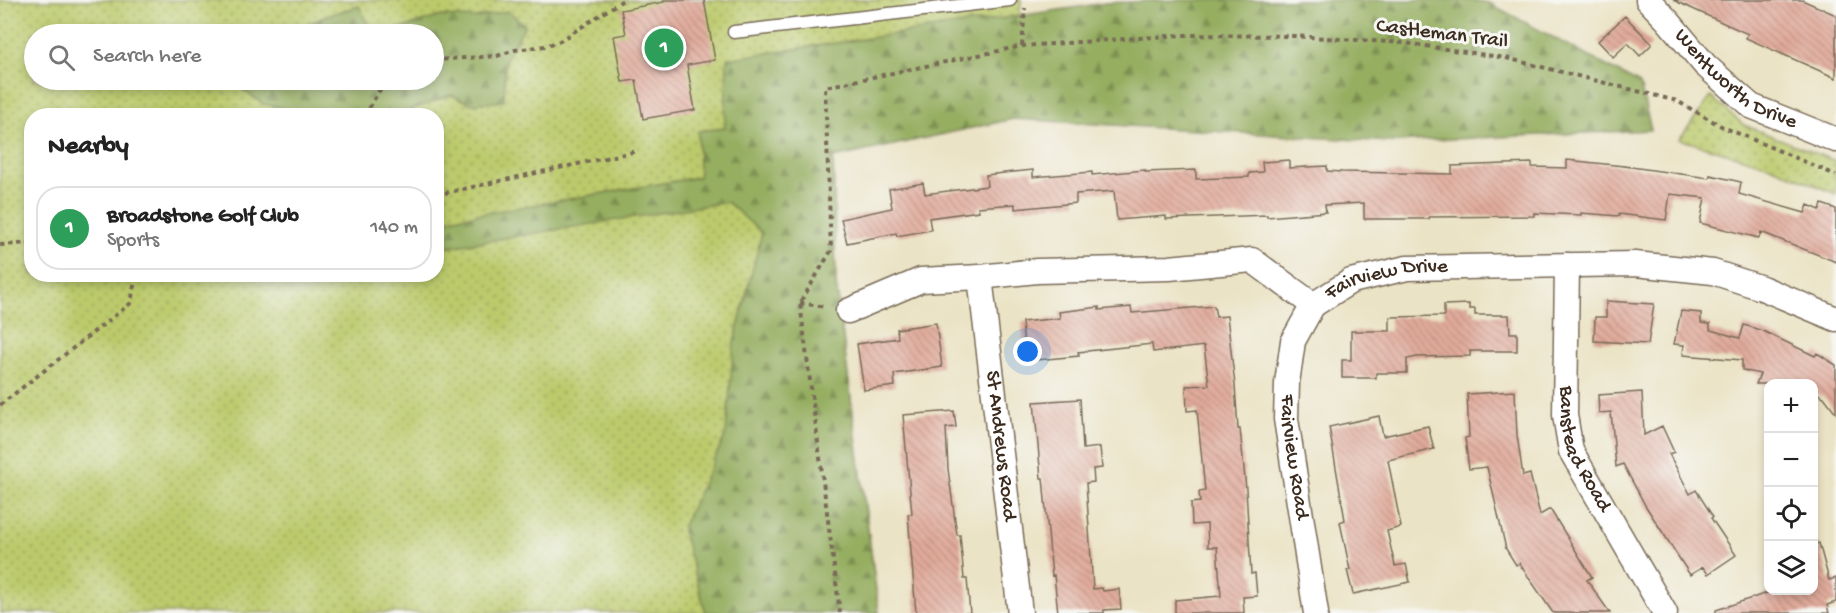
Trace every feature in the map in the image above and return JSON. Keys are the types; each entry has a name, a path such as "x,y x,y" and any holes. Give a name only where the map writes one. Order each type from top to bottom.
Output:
{"street":[{"name":"Wentworth Drive","path":"1647,0 1705,65 1751,106 1836,140"},
{"name":"Fairview Drive","path":"848,311 921,280 1037,271 1170,268 1252,260 1313,305 1351,280 1407,268 1635,264 1713,272 1762,288 1836,319"},
{"name":"Banstead Road","path":"1567,265 1565,415 1571,451 1665,613"},
{"name":"St Andrews Road","path":"980,277 1020,613"},
{"name":"Fairview Road","path":"1313,305 1293,341 1287,383 1286,419 1316,613"}],"lane":[{"path":"734,32 1010,0"}],"path":[{"path":"444,59 497,56 515,50 545,46 560,40 622,0"},
{"path":"1022,46 1025,0"},
{"name":"Castleman Trail","path":"840,613 800,303 831,251 825,87 1022,46 1183,35 1294,36 1405,43 1506,58 1677,101 1723,127 1836,175"},
{"path":"369,108 380,90"},
{"path":"444,193 637,151"},
{"path":"0,245 24,244"},
{"path":"0,405 131,303 135,282"}],"green space":[{"path":"0,0 1021,0 1013,119 833,158 836,284 879,613 0,613"},
{"path":"1173,0 1472,0 1489,3 1640,84 1651,130 1390,142 1013,119 833,158 836,284 879,613 706,613 682,528 726,434 734,343 762,233 727,202 444,248 444,220 699,177 698,131 725,128 727,59 1106,3"},
{"path":"359,6 367,24 309,24 328,15"},
{"path":"508,11 525,25 505,61 504,101 472,104 451,95 415,108 282,108 264,104 243,90 444,90 444,24 415,24 441,16 476,18"},
{"path":"1711,97 1744,125 1836,161 1836,194 1770,166 1679,139"}],"building":[{"path":"664,0 704,0 715,60 687,65 695,110 643,119 636,80 622,82 614,36 626,34 621,10 664,2"},
{"path":"1673,0 1802,0 1836,15 1836,78 1746,38 1748,34"},
{"path":"1625,16 1652,44 1640,56 1628,43 1613,57 1598,41"},
{"path":"1289,160 1289,168 1327,166 1327,171 1342,172 1452,174 1452,166 1532,163 1532,167 1567,168 1567,160 1709,178 1710,175 1741,182 1739,194 1805,213 1808,205 1820,210 1822,204 1836,209 1836,262 1761,232 1759,238 1700,223 1705,198 1670,194 1666,220 1619,214 1619,216 1581,213 1581,215 1534,213 1534,216 1364,219 1364,203 1325,205 1326,212 1267,217 1267,215 1166,219 1166,216 1117,220 1114,191 1076,194 1076,203 1015,209 1015,204 978,207 979,211 929,218 931,230 897,236 896,233 847,243 841,219 892,208 889,189 923,183 925,194 987,186 986,175 1033,170 1033,177 1092,172 1092,175 1145,170 1145,172 1196,170 1196,179 1249,177 1249,173 1263,172 1262,162"},
{"path":"1606,301 1654,304 1648,344 1594,341 1595,317 1606,317"},
{"path":"1469,304 1469,309 1475,309 1475,315 1509,315 1510,333 1517,333 1517,351 1470,351 1470,356 1417,357 1407,359 1407,373 1376,373 1376,378 1342,378 1342,360 1351,360 1351,331 1390,331 1390,317 1444,316 1444,305"},
{"path":"1214,306 1216,317 1227,316 1246,489 1251,574 1255,573 1257,596 1243,597 1244,613 1175,613 1175,600 1221,596 1217,547 1208,547 1207,524 1192,525 1191,503 1200,502 1199,492 1205,491 1197,410 1187,411 1186,386 1209,385 1204,346 1153,352 1152,344 1078,352 1079,356 1025,361 1022,322 1060,318 1059,312 1099,307 1099,310 1131,307 1132,313"},
{"path":"1681,311 1701,313 1701,323 1710,324 1710,330 1740,338 1744,325 1763,331 1815,356 1817,353 1836,365 1836,413 1824,397 1818,394 1818,379 1764,379 1764,384 1756,384 1760,374 1742,370 1742,360 1683,355 1684,345 1674,344"},
{"path":"936,323 942,367 894,374 895,386 864,390 857,344 898,338 897,329"},
{"path":"1515,391 1517,435 1523,476 1530,474 1540,515 1550,509 1592,577 1587,580 1610,613 1553,613 1519,563 1516,565 1506,549 1487,467 1469,469 1465,438 1469,437 1467,394"},
{"path":"1642,392 1644,435 1662,426 1674,452 1669,454 1690,494 1696,490 1713,517 1711,518 1736,555 1708,574 1703,567 1690,575 1645,505 1623,464 1616,467 1611,412 1599,413 1598,395"},
{"path":"1080,399 1083,449 1100,447 1102,468 1093,469 1094,482 1086,483 1093,589 1102,588 1103,591 1119,589 1121,609 1104,610 1104,613 1058,613 1054,575 1052,576 1043,478 1041,478 1034,402"},
{"path":"954,411 956,427 946,428 948,469 957,535 960,535 964,579 967,579 970,613 916,613 908,514 912,514 903,415"},
{"path":"1379,416 1383,436 1428,426 1434,449 1388,460 1401,527 1387,531 1395,566 1406,564 1410,582 1353,594 1340,522 1345,520 1329,427"},
{"path":"1818,543 1829,580 1836,578 1836,602 1827,605 1829,613 1716,613 1716,610 1764,594 1818,595"}],"place":[{"name":"Broadstone Golf Club","path":"664,48"}]}
